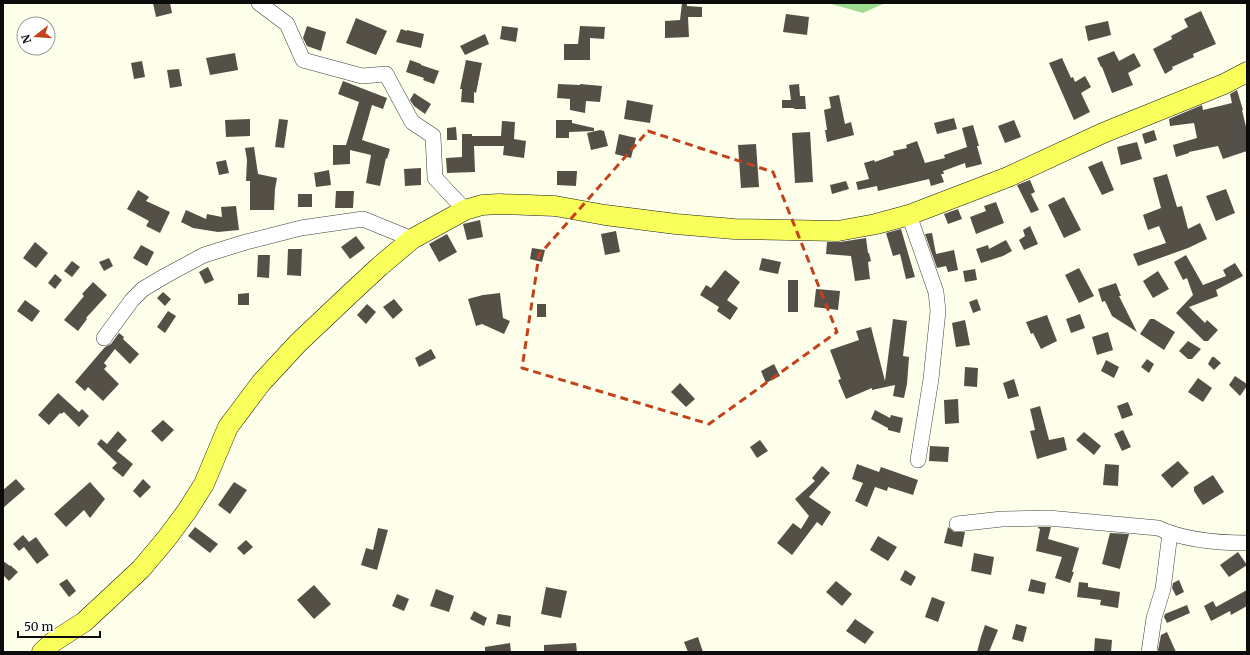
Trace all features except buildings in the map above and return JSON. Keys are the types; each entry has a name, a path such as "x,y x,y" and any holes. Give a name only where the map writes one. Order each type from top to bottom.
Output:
{"main road":[{"path":"42,652 53,642 84,622 141,569 167,538 187,511 204,484 228,427 261,383 327,315 380,266 412,240 465,210 499,204 555,206 605,215 676,224 734,229 838,230 876,224 909,215 1008,177 1103,134 1224,84 1247,72"}],"street":[{"path":"259,3 287,24 304,60 362,76 386,74 412,122 433,136 435,178 465,210"},
{"path":"909,215 936,292 938,311 931,379 918,460"},
{"path":"104,338 132,300 143,289 204,256 239,244 301,228 362,219 412,240"},
{"path":"957,524 1002,519 1048,518 1158,528 1170,533 1221,543 1247,543"},
{"path":"1149,652 1154,618 1163,589 1170,533"}],"highlighted area":[{"path":"648,131 773,172 837,332 709,424 522,368 539,255"}],"green space":[{"path":"828,3 885,3 863,13"}]}
